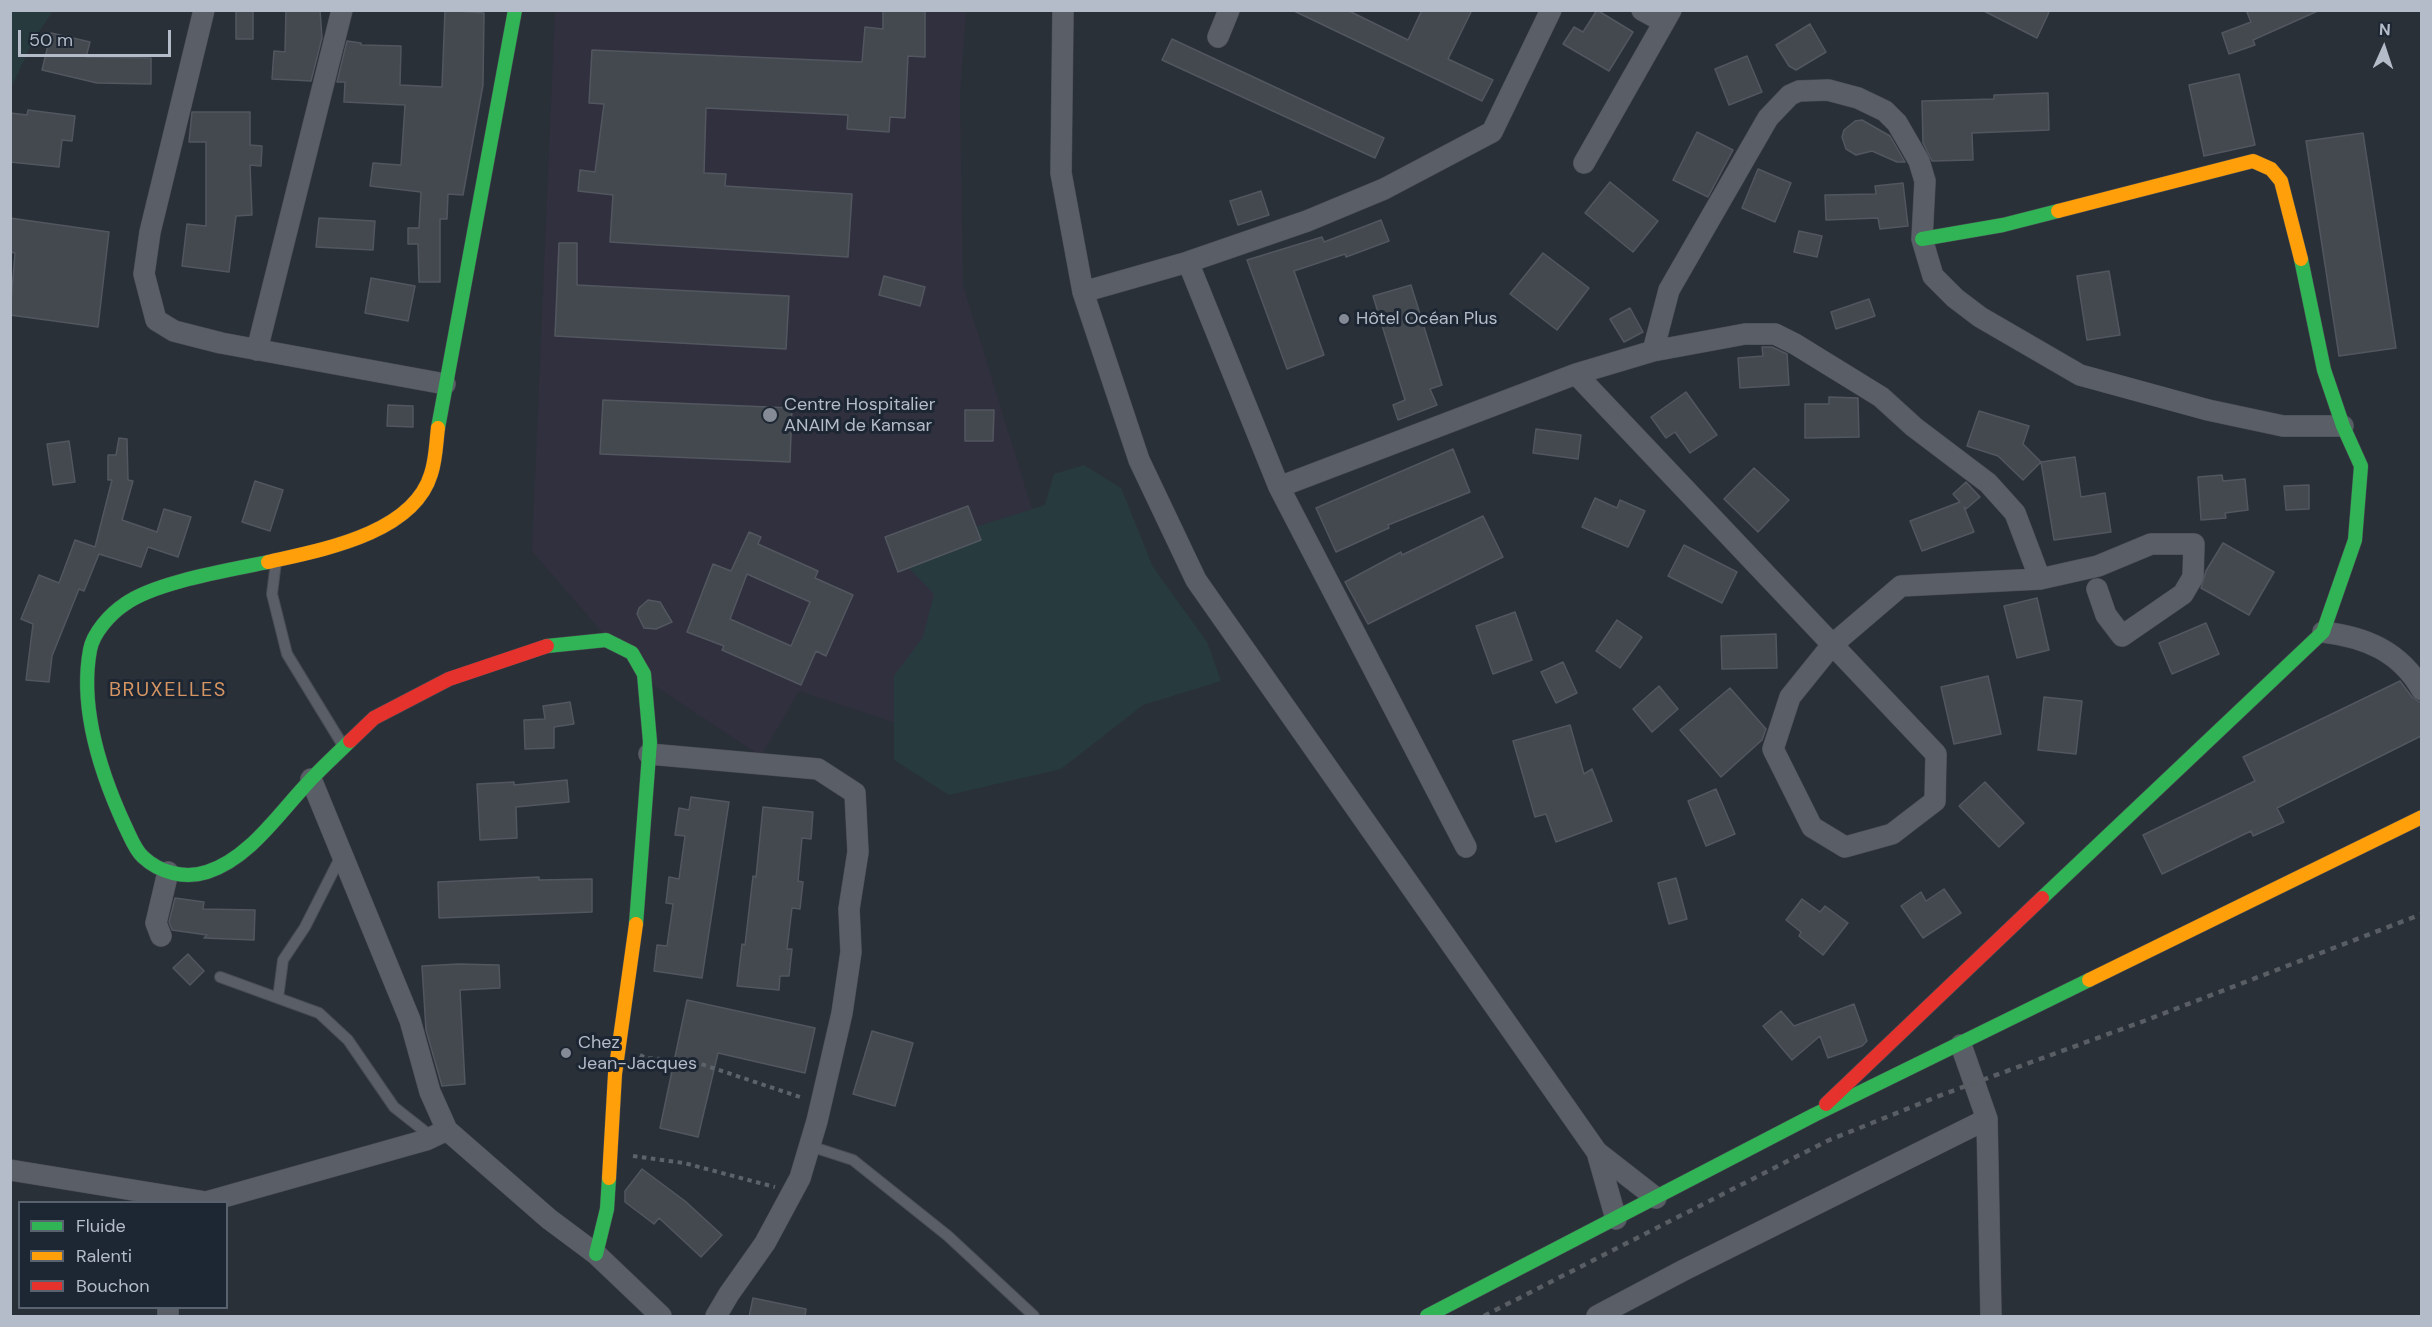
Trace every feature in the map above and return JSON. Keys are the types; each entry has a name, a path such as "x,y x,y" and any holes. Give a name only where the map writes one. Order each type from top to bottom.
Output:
{"street":[{"path":"204,10 150,232 144,274 156,320 174,330 257,350 445,384"},
{"path":"257,350 342,10"},
{"path":"515,10 445,384 431,475 411,507 380,530 276,560 207,575 143,594 124,604 99,629 90,649 89,691 93,735 111,795 132,840 143,857 168,872 178,875 204,873 226,864 249,846 311,779 374,718 449,679 551,645 606,640 632,652 644,674 648,707 649,754 634,939 620,1043 610,1151 607,1209 596,1254"},
{"path":"1063,10 1061,173 1083,292 1139,460 1196,580 1597,1152 1656,1198"},
{"path":"1218,37 1229,10"},
{"path":"1083,292 1188,262 1307,221 1384,189 1492,132 1551,10"},
{"path":"1584,163 1668,16 1642,10"},
{"path":"1653,351 1669,290 1768,118 1790,95 1799,91 1828,90 1858,98 1885,111 1897,123 1918,162 1925,181 1922,238 1933,276 1955,298 1980,317 2080,375 2208,410 2283,426 2343,426"},
{"path":"1814,1116 2323,632 2355,540 2361,466 2343,426 2322,361 2291,213 2281,181 2271,169 2260,162 2253,161 2003,225 1922,238"},
{"path":"1188,262 1279,487 1466,847"},
{"path":"1279,487 1576,374 1653,351 1745,334 1775,334 1796,344 1881,397 1914,427 1989,483 2015,513 2040,579"},
{"path":"1576,374 1832,645 1936,754 1935,801 1892,834 1845,847 1812,828 1773,749 1790,697 1832,645 1901,586 2040,579 2098,567 2151,544 2194,544 2193,577 2183,594 2122,636 2106,615 2097,590"},
{"path":"2323,632 2349,636 2378,645 2415,678 2421,690"},
{"path":"649,754 818,769 855,793 858,852 849,909 851,952 842,1013 810,1146 800,1178 765,1243 729,1294 716,1317"},
{"path":"311,779 410,1020 439,1134 596,1254 661,1317"},
{"path":"1427,1317 1814,1116 2421,817"},
{"path":"161,936 156,923 168,872"},
{"path":"1961,1045 1987,1119 1991,1317"},
{"path":"1597,1317 1684,1270 1987,1119"},
{"path":"209,1201 439,1134"},
{"path":"1597,1152 1616,1219"},
{"path":"10,1170 200,1201"}],"lane":[{"path":"276,560 272,594 287,654 344,747"},
{"path":"278,998 283,960 305,927 342,855"},
{"path":"220,977 319,1013 348,1040 394,1107 439,1134"},
{"path":"810,1146 853,1160 948,1236 1034,1317"}],"path":[{"path":"620,1043 646,1058 692,1061 821,1104"},
{"path":"610,1151 684,1163 792,1193"}],"shaded area":[{"name":"Centre Hospitalier ANAIM de Kamsar","path":"555,11 966,11 960,95 963,285 1043,545 929,734 799,691 761,756 640,676 532,551"}],"green space":[{"path":"11,10 53,11 34,39 11,88"},
{"path":"1084,465 1121,488 1153,567 1207,642 1221,681 1143,705 1061,769 949,795 894,760 894,676 923,637 934,594 907,566 915,546 1045,505 1054,474"}],"building":[{"path":"236,10 253,10 253,39 236,39"},
{"path":"286,10 320,10 322,38 311,81 272,79 274,51 285,52"},
{"path":"445,10 484,13 483,85 463,195 448,194 447,219 440,219 440,282 419,282 418,244 408,244 408,228 419,228 421,192 370,186 373,163 401,165 405,105 344,102 345,82 337,82 347,41 361,43 361,45 401,46 400,85 442,87"},
{"path":"883,10 925,10 925,57 908,56 905,118 890,117 889,132 847,129 848,115 706,108 704,173 726,174 725,186 852,194 848,257 610,242 613,195 578,191 580,170 595,172 604,104 589,103 592,50 862,62 865,27 883,29"},
{"path":"1292,10 1347,10 1408,40 1422,10 1472,10 1448,59 1493,80 1482,101"},
{"path":"1597,10 1633,32 1609,71 1563,44 1574,27 1583,32"},
{"path":"1982,10 2050,10 2037,38"},
{"path":"2246,10 2320,10 2253,40 2255,45 2229,54 2222,33 2251,22"},
{"path":"1810,24 1826,52 1796,70 1789,66 1776,45"},
{"path":"51,33 90,42 86,57 151,58 151,84 97,83 42,70"},
{"path":"1172,39 1384,138 1375,158 1162,60"},
{"path":"1747,56 1762,92 1729,105 1715,69"},
{"path":"2239,74 2255,145 2204,156 2189,85"},
{"path":"2048,93 2049,130 1972,133 1973,160 1932,161 1923,143 1922,101 1994,99 1994,95"},
{"path":"28,110 75,116 72,141 62,140 59,167 10,162 10,113 27,115"},
{"path":"192,112 250,112 250,145 262,146 261,166 250,165 252,215 236,216 229,272 182,266 187,224 206,226 206,142 189,142"},
{"path":"1862,120 1890,136 1905,162 1897,162 1872,151 1856,155 1846,149 1842,137 1844,130 1855,121"},
{"path":"1697,132 1733,150 1708,197 1673,180"},
{"path":"2363,133 2396,348 2339,356 2306,141"},
{"path":"1758,169 1791,183 1775,222 1742,208"},
{"path":"1610,182 1658,221 1633,252 1585,213"},
{"path":"1903,183 1908,226 1880,229 1878,218 1826,220 1825,195 1876,194 1875,186"},
{"path":"1261,191 1269,215 1238,225 1230,201"},
{"path":"10,218 109,232 98,327 10,315 15,253 10,252"},
{"path":"319,218 375,221 373,250 316,247"},
{"path":"1381,220 1389,241 1346,257 1345,254 1294,271 1324,355 1287,369 1247,260 1322,237 1324,242"},
{"path":"1799,231 1822,236 1817,257 1794,252"},
{"path":"559,243 577,243 577,285 789,296 786,349 555,336"},
{"path":"1543,253 1589,288 1557,330 1510,294"},
{"path":"2109,271 2120,335 2087,340 2077,276"},
{"path":"884,276 925,287 920,306 879,295"},
{"path":"371,278 415,286 408,321 365,313"},
{"path":"1411,285 1442,385 1430,389 1437,405 1398,420 1393,405 1405,400 1373,296"},
{"path":"1869,299 1875,316 1836,329 1831,312"},
{"path":"1630,308 1643,332 1624,342 1610,319"},
{"path":"1762,347 1772,347 1787,354 1789,385 1740,388 1738,358 1763,356"},
{"path":"1686,392 1717,435 1690,453 1675,432 1666,438 1651,417"},
{"path":"1829,397 1858,398 1859,437 1805,438 1805,404 1829,404"},
{"path":"603,400 792,408 790,462 600,454"},
{"path":"388,405 413,406 413,427 387,426"},
{"path":"965,410 994,410 993,441 965,441"},
{"path":"1979,411 2029,426 2023,444 2041,462 2023,480 1998,456 1967,446"},
{"path":"1536,429 1581,435 1578,459 1533,453"},
{"path":"119,438 127,439 128,480 133,481 122,520 157,532 164,509 191,517 178,557 148,547 141,567 99,554 84,591 79,589 52,656 49,682 26,680 33,624 21,619 39,575 59,583 75,540 95,547 112,480 108,480 108,455 116,455"},
{"path":"69,441 75,482 53,485 47,444"},
{"path":"1453,449 1470,492 1388,525 1389,528 1336,552 1316,508"},
{"path":"2075,457 2081,497 2105,493 2111,532 2054,540 2041,462"},
{"path":"1754,468 1789,500 1758,532 1724,499"},
{"path":"2222,475 2223,481 2245,479 2248,510 2225,513 2226,518 2201,520 2198,477"},
{"path":"255,481 283,490 270,531 242,522"},
{"path":"1966,482 1980,497 1966,509 1964,507 1974,532 1922,551 1910,521 1960,502 1953,494"},
{"path":"2309,485 2309,509 2286,510 2284,486"},
{"path":"1595,498 1617,508 1620,500 1645,511 1628,547 1582,527"},
{"path":"968,506 981,540 898,572 885,537"},
{"path":"1483,516 1503,557 1368,624 1345,582 1401,552 1402,555"},
{"path":"749,532 761,537 758,544 818,571 815,578 853,595 826,656 816,651 801,685 722,650 724,646 687,632 713,564 731,571","holes":["747,574 810,602 791,646 730,619"]},
{"path":"2223,543 2274,572 2249,615 2201,588 2206,571"},
{"path":"1684,545 1737,572 1722,603 1668,576"},
{"path":"2037,598 2049,650 2017,658 2004,606"},
{"path":"648,600 660,602 672,622 656,629 644,628 637,614 639,608"},
{"path":"1515,612 1532,660 1493,674 1476,626"},
{"path":"1617,620 1642,637 1620,668 1596,651"},
{"path":"2206,623 2219,654 2172,674 2159,643"},
{"path":"1776,634 1777,668 1722,669 1721,636"},
{"path":"1563,662 1577,693 1556,703 1541,672"},
{"path":"1988,676 2001,734 1954,744 1941,687"},
{"path":"2400,681 2412,697 2421,703 2421,736 2277,808 2284,822 2253,836 2251,831 2162,874 2143,835 2255,781 2243,757"},
{"path":"1659,686 1678,709 1652,732 1633,709"},
{"path":"1730,688 1766,729 1762,740 1721,777 1680,730"},
{"path":"2044,697 2082,701 2076,754 2038,750"},
{"path":"570,702 574,724 554,727 554,748 525,749 524,720 545,719 543,706"},
{"path":"1570,725 1584,774 1592,769 1612,821 1556,842 1546,814 1535,817 1513,741"},
{"path":"567,780 569,802 516,807 517,838 480,840 477,784 514,782 514,785"},
{"path":"1985,782 2024,823 1999,847 1959,806"},
{"path":"1716,789 1735,834 1706,846 1688,801"},
{"path":"691,797 729,802 702,978 654,971 657,945 667,946 673,904 666,903 669,877 679,879 685,836 675,835 679,808 689,810"},
{"path":"763,807 813,812 811,839 802,838 798,881 803,882 800,909 792,908 787,949 792,949 789,976 780,976 779,990 737,986 742,944 745,945 753,876 756,877"},
{"path":"539,877 539,880 592,879 592,912 439,918 438,882"},
{"path":"1676,878 1687,919 1669,924 1658,883"},
{"path":"1944,889 1961,913 1923,938 1901,906 1921,892 1926,901"},
{"path":"175,898 204,902 203,909 255,910 254,940 204,938 207,935 172,930 169,922"},
{"path":"1802,899 1820,912 1825,906 1848,923 1823,955 1799,936 1801,932 1786,920"},
{"path":"188,954 204,971 190,985 173,968"},
{"path":"499,965 500,988 460,990 465,1084 442,1086 426,1030 422,966"},
{"path":"687,1000 815,1028 805,1073 718,1053 698,1137 660,1128"},
{"path":"1854,1004 1867,1041 1862,1046 1828,1058 1820,1036 1792,1060 1763,1026 1781,1011 1794,1026"},
{"path":"872,1031 913,1043 895,1106 853,1094"},
{"path":"642,1169 685,1201 722,1235 701,1257 659,1218 654,1224 625,1202 625,1191"},
{"path":"753,1298 806,1309 805,1317 749,1317"}],"railway":[{"path":"1484,1316 1827,1141 1944,1094 2144,1021 2422,914"}],"traffic: fast":[{"path":"438,428 515,10"},
{"path":"1922,239 2003,225 2058,211"},
{"path":"2042,898 2323,632 2355,540 2361,466 2343,426 2324,370 2301,259"},
{"path":"268,562 173,583 138,596 114,613 95,637 90,650 87,672 90,718 100,763 125,826 140,854 157,867 182,875 207,872 222,866 249,847 316,774 350,741"},
{"path":"547,646 606,640 632,653 644,674 650,742 636,924"},
{"path":"1427,1316 1814,1115 2089,980"},
{"path":"596,1254 607,1209 609,1178"}],"traffic: slow":[{"path":"2058,211 2253,161 2271,169 2281,181 2301,259"},
{"path":"268,562 313,552 363,536 385,525 405,511 421,495 431,474 438,428"},
{"path":"2089,980 2422,817"},
{"path":"609,1178 615,1074 636,924"}],"traffic: jam":[{"path":"350,741 374,718 449,679 547,646"},
{"path":"1826,1104 2042,898"}],"place":[{"name":"Hôtel Océan Plus","path":"1344,319"},
{"name":"Centre Hospitalier ANAIM de Kamsar","path":"770,415"},
{"name":"Chez Jean-Jacques","path":"566,1053"}],"district":[{"name":"BRUXELLES","path":"168,691"}]}
